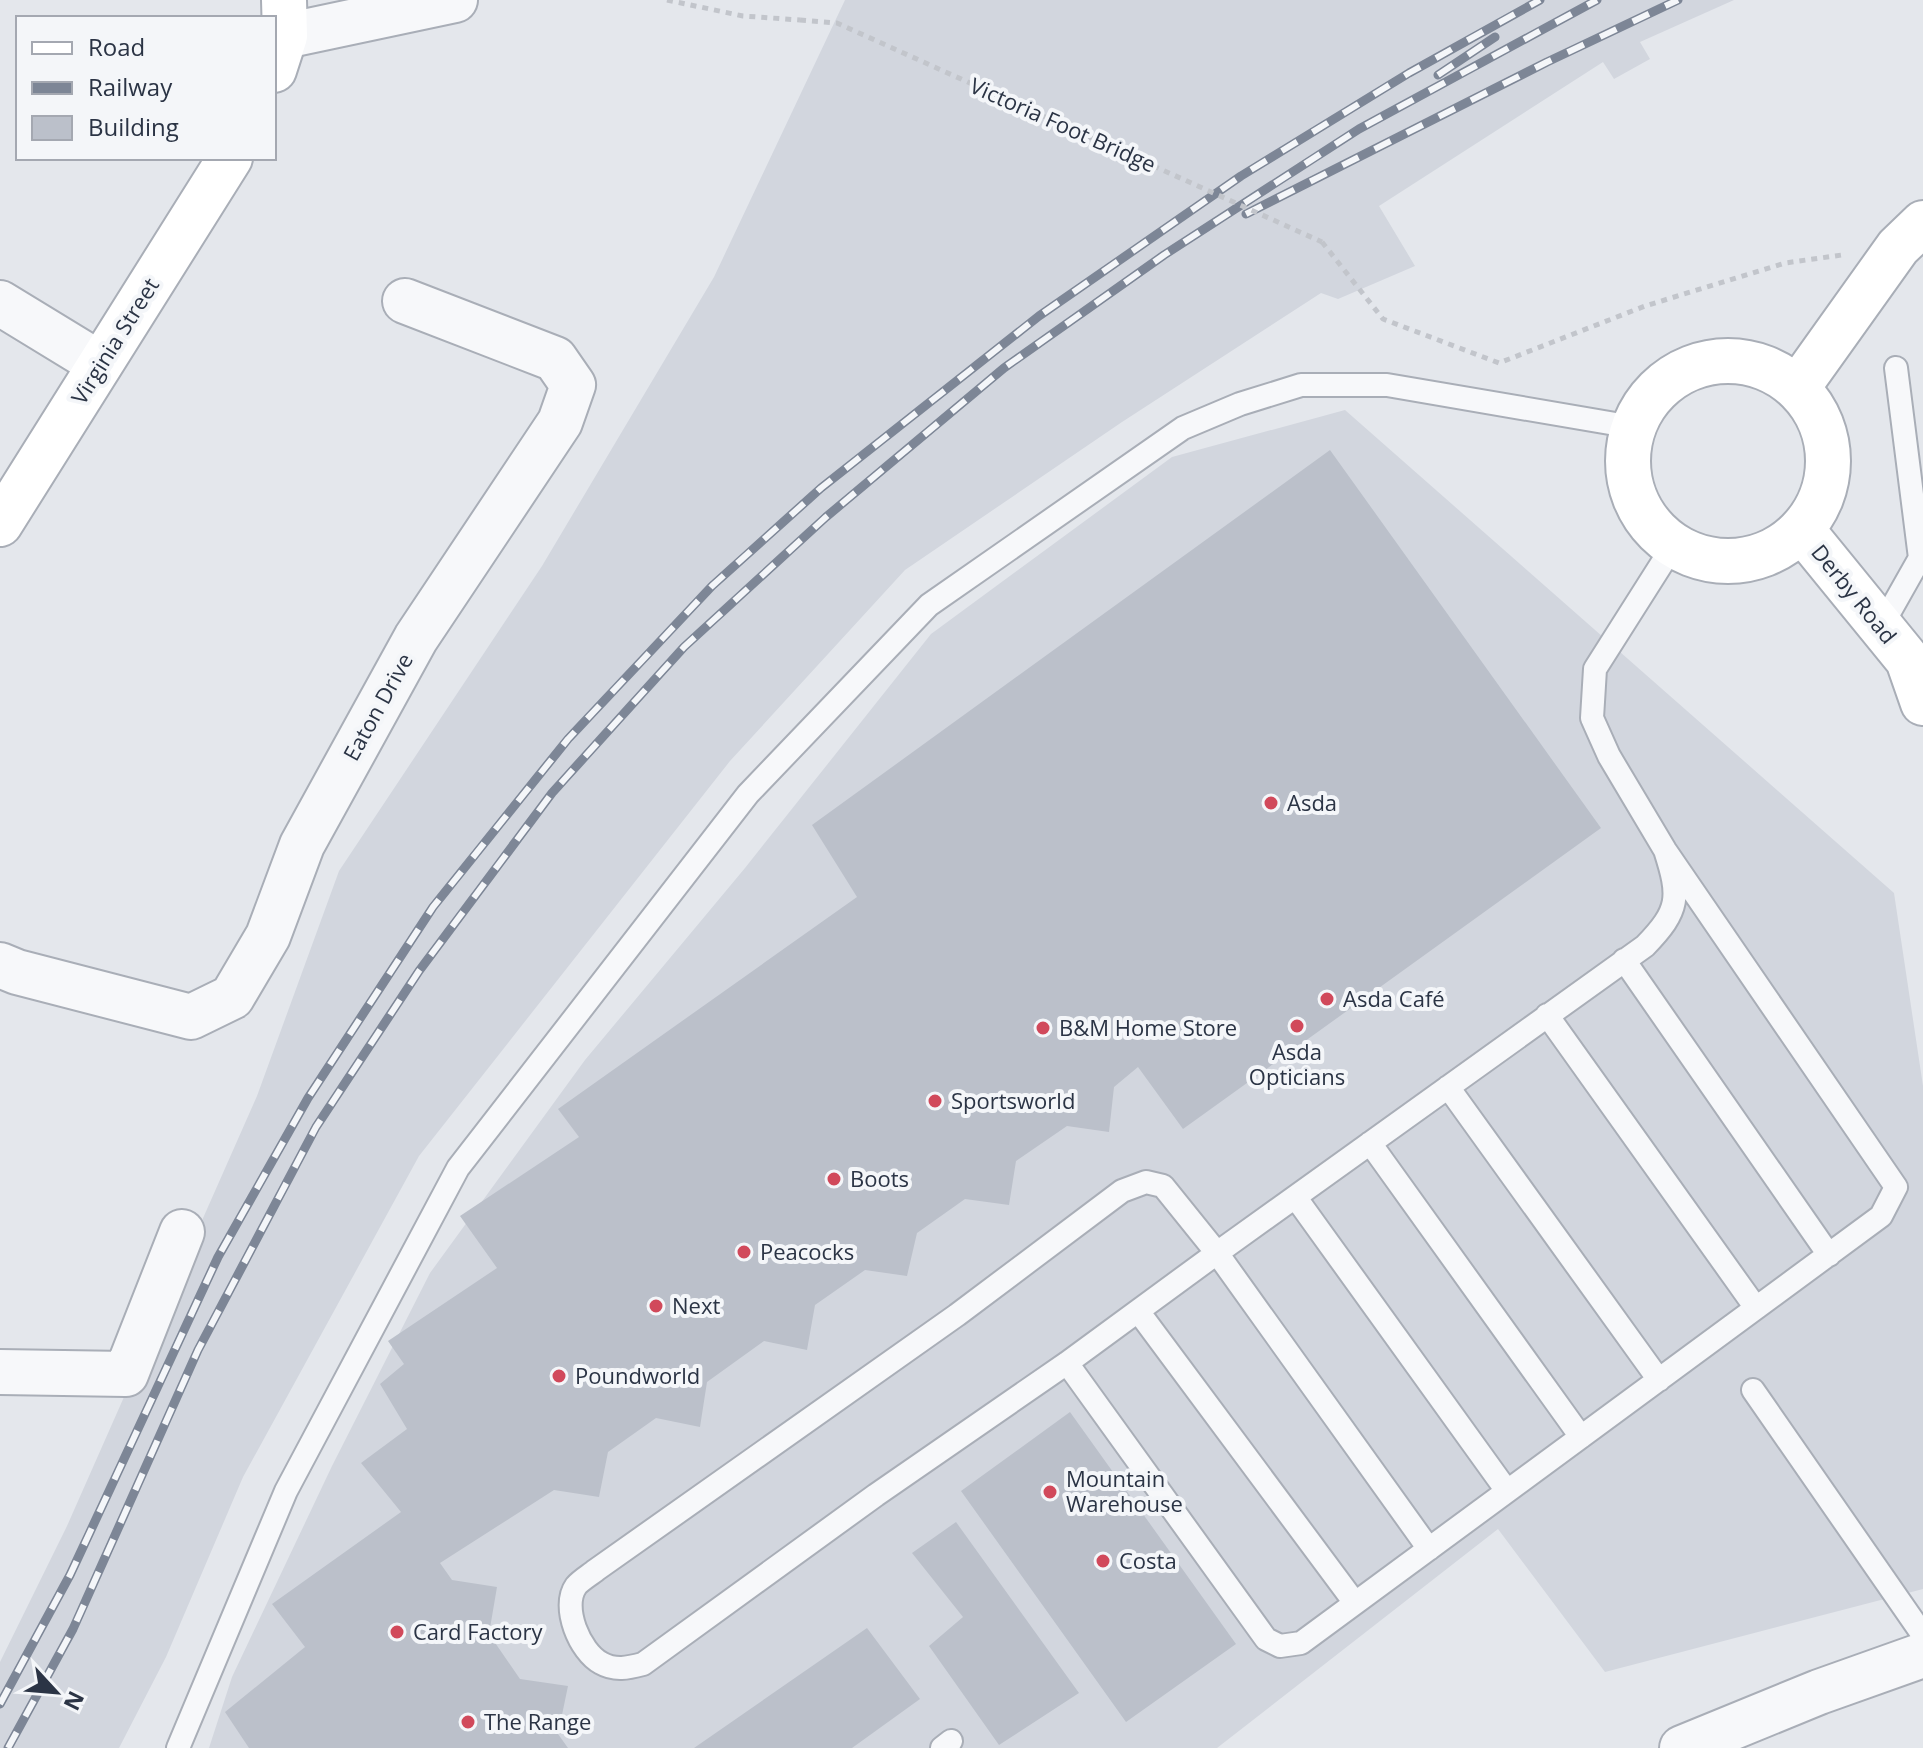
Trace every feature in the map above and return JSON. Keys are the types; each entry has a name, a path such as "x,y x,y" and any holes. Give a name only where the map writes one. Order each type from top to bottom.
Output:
{"street":[{"path":"281,35 455,0"},
{"name":"Virginia Street","path":"0,524 229,160"},
{"path":"1798,387 1910,235"},
{"name":"Eaton Drive","path":"0,965 191,1017 232,997 268,936 302,845 416,638 560,422 573,385 555,359 405,301"},
{"path":"0,303 100,364"},
{"path":"1738,360 1771,369 1798,387 1817,412 1828,442 1828,473 1820,503 1802,530 1774,551 1740,561 1706,559 1673,546 1653,528 1637,506 1629,480 1627,453 1633,427 1649,398 1674,375 1705,362 1738,360"},
{"name":"Derby Road","path":"1802,530 1908,660 1923,703"},
{"path":"0,1372 126,1374 182,1232"},
{"path":"1682,1748 1819,1692 1923,1655"}],"lane":[{"path":"1881,627 1920,558 1896,368"},
{"path":"178,1748 286,1491 458,1168 748,794 929,605 1183,428 1240,404 1301,385 1387,385 1633,427"},
{"path":"1067,1363 1266,1639 1280,1646 1301,1643 1881,1216 1896,1187 1665,850 1609,756 1592,718 1595,669 1673,546"},
{"path":"1429,1549 1217,1253 1163,1186 1146,1182 1122,1191 957,1315 596,1570 575,1587 570,1615 576,1634 599,1662 622,1669 643,1664 876,1495 1067,1363 1217,1253 1645,946 1666,924 1675,901 1675,883 1665,850"},
{"path":"1624,960 1829,1255"},
{"path":"1547,1015 1756,1308"},
{"path":"1448,1087 1659,1380"},
{"path":"1370,1143 1581,1437"},
{"path":"1296,1198 1507,1491"},
{"path":"1138,1311 1355,1603"},
{"path":"1753,1390 1923,1635"}],"path":[{"name":"Victoria Foot Bridge","path":"667,0 743,16 837,23 1322,242 1383,319 1499,363 1645,306 1785,263 1910,235"}],"shaded area":[{"path":"845,0 1734,0 1640,42 1650,59 1614,79 1603,62 1379,206 1415,266 1338,299 1321,293 1122,422 905,570 730,761 419,1156 243,1477 166,1657 119,1748 0,1748 0,1662 67,1526 257,1096 339,871 542,566 714,277"},
{"path":"1345,410 1894,893 1923,1086 1923,1589 1605,1672 1498,1529 1217,1748 209,1748 232,1677 332,1466 430,1273 585,1060 745,868 931,634 1172,457"}],"building":[{"path":"1330,450 1601,828 1183,1129 1138,1067 1114,1087 1109,1132 1067,1126 1016,1161 1009,1205 965,1199 917,1233 907,1276 865,1270 815,1305 807,1350 764,1341 707,1382 700,1427 656,1418 608,1452 599,1497 554,1490 440,1563 452,1580 497,1587 489,1634 520,1679 568,1686 558,1734 568,1748 249,1748 225,1712 305,1647 272,1604 401,1512 361,1463 407,1429 380,1384 404,1364 388,1341 497,1268 460,1216 579,1137 558,1109 857,897 812,825"},
{"path":"1070,1412 1236,1644 1126,1722 961,1491"},
{"path":"956,1522 1079,1693 999,1745 929,1646 963,1617 912,1553"},
{"path":"867,1628 920,1699 852,1748 694,1748"}],"railway":[{"path":"0,1704 70,1575 218,1257 308,1098 433,907 568,739 712,586 821,488 1039,316 1241,176 1409,73 1540,0"},
{"path":"8,1748 73,1629 198,1350 316,1127 419,971 552,793 684,647 826,517 1004,368 1164,255 1359,129 1597,0"},
{"path":"1246,214 1547,62 1678,0"},
{"path":"1438,75 1495,37"}],"place":[{"name":"Asda","path":"1271,803"},
{"name":"Asda Café","path":"1327,999"},
{"name":"Asda Opticians","path":"1297,1026"},
{"name":"B&M Home Store","path":"1043,1028"},
{"name":"Sportsworld","path":"935,1101"},
{"name":"Boots","path":"834,1179"},
{"name":"Peacocks","path":"744,1252"},
{"name":"Next","path":"656,1306"},
{"name":"Poundworld","path":"559,1376"},
{"name":"Mountain Warehouse","path":"1050,1492"},
{"name":"Costa","path":"1103,1561"},
{"name":"Card Factory","path":"397,1632"},
{"name":"The Range","path":"468,1722"}]}
